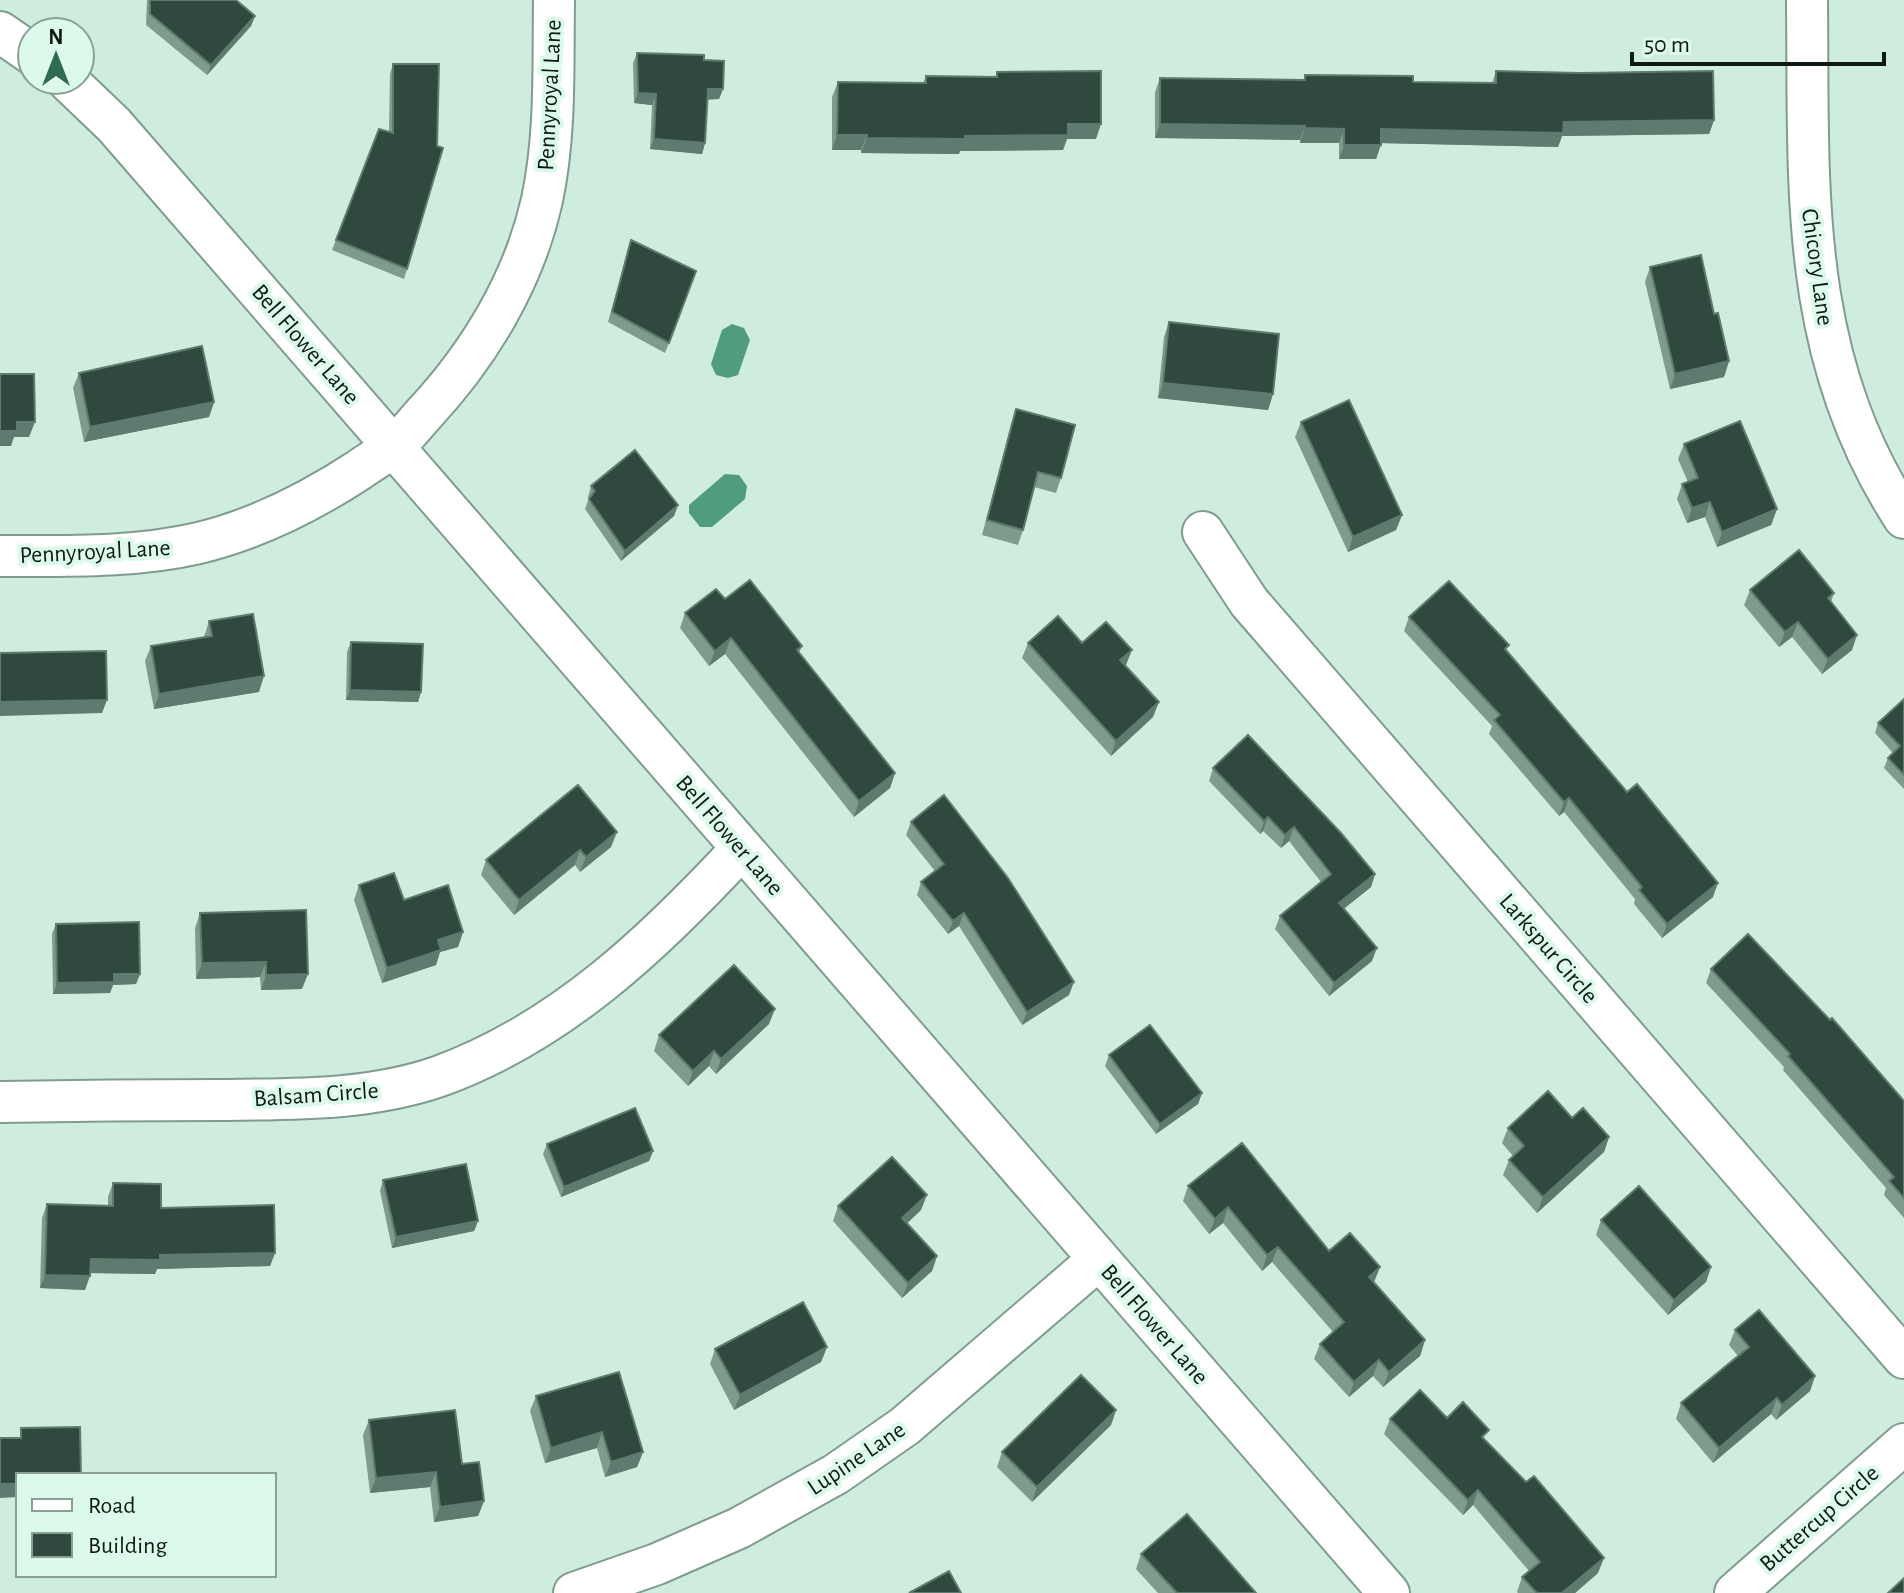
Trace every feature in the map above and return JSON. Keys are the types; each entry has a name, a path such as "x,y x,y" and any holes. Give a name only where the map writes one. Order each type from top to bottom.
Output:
{"street":[{"name":"Pennyroyal Lane","path":"0,556 135,554 199,543 283,514 395,446 452,384 491,326 528,248 549,163 553,122 554,0"},
{"name":"Chicory Lane","path":"1807,0 1809,205 1820,303 1831,353 1862,440 1901,506"},
{"name":"Bell Flower Lane","path":"84,96 125,136 1389,1593"},
{"name":"Larkspur Circle","path":"1203,532 1249,602 1904,1358"},
{"name":"Balsam Circle","path":"0,1102 322,1099 391,1089 439,1076 503,1049 580,1000 656,934 742,848"},
{"name":"Lupine Lane","path":"574,1593 657,1564 739,1528 836,1474 905,1426 1099,1259"},
{"name":"Buttercup Circle","path":"1735,1593 1904,1444"}],"shaded area":[{"path":"732,324 744,328 750,340 738,375 728,378 716,375 711,364 722,330"},
{"path":"725,474 739,475 747,486 745,499 712,527 700,527 689,513 689,505"}],"building":[{"path":"150,0 236,0 255,16 211,65 150,14"},
{"path":"637,53 704,55 704,60 724,61 723,89 708,89 705,143 654,139 656,94 638,93"},
{"path":"393,64 439,64 437,146 443,148 407,269 336,240 379,129 393,133"},
{"path":"1101,71 1101,124 1068,124 1068,135 965,136 965,139 837,135 838,82 926,83 926,76 997,77 997,72"},
{"path":"1496,71 1713,71 1714,120 1564,122 1563,133 1381,129 1381,145 1344,145 1344,129 1160,124 1160,78 1305,80 1305,75 1413,76 1413,82 1496,83"},
{"path":"631,240 696,271 669,343 612,312"},
{"path":"1701,255 1714,314 1718,313 1729,361 1675,374 1650,267"},
{"path":"1169,322 1279,334 1273,394 1163,383"},
{"path":"202,346 214,402 90,427 79,373"},
{"path":"0,374 34,374 35,422 17,422 17,431 0,431"},
{"path":"1349,400 1402,515 1353,537 1301,422"},
{"path":"1016,409 1075,425 1061,478 1038,472 1023,530 987,520"},
{"path":"1740,421 1777,509 1722,532 1710,502 1692,508 1682,484 1698,478 1684,444"},
{"path":"635,450 678,505 625,551 589,499 595,491 591,486"},
{"path":"1799,550 1834,593 1828,598 1857,635 1828,659 1798,622 1785,632 1750,590"},
{"path":"750,580 802,646 797,650 895,773 859,801 731,638 715,651 685,613 716,589 725,599"},
{"path":"1449,581 1509,645 1505,649 1627,792 1637,784 1718,883 1667,924 1639,890 1642,887 1569,798 1564,802 1494,720 1500,715 1409,617"},
{"path":"253,614 264,676 159,694 151,646 212,636 209,621"},
{"path":"1058,616 1082,643 1106,622 1132,650 1120,660 1159,702 1116,741 1028,643"},
{"path":"351,642 423,644 421,692 350,690"},
{"path":"106,651 107,700 0,702 0,653"},
{"path":"1904,699 1904,775 1888,758 1900,746 1878,723"},
{"path":"1248,735 1341,833 1375,874 1339,903 1377,948 1334,983 1280,916 1331,874 1294,827 1285,835 1268,817 1264,821 1213,768"},
{"path":"578,785 617,832 586,857 580,850 519,900 486,860"},
{"path":"944,795 1008,878 1074,982 1027,1012 964,913 953,921 921,882 944,864 911,822"},
{"path":"394,873 404,900 448,885 463,932 438,940 441,950 387,968 359,885"},
{"path":"306,910 308,974 266,975 266,962 202,963 200,913"},
{"path":"139,922 140,974 114,974 114,982 57,983 56,924"},
{"path":"1748,934 1830,1020 1832,1018 1904,1101 1904,1198 1889,1181 1894,1177 1788,1056 1790,1054 1711,969"},
{"path":"734,965 775,1009 721,1059 714,1051 693,1071 659,1035"},
{"path":"1150,1025 1202,1093 1160,1124 1109,1055"},
{"path":"1548,1091 1572,1118 1583,1108 1609,1137 1543,1197 1509,1160 1524,1146 1508,1128"},
{"path":"635,1108 653,1151 564,1187 547,1144"},
{"path":"1242,1143 1329,1251 1350,1233 1380,1267 1369,1277 1425,1340 1389,1372 1379,1360 1354,1382 1320,1344 1344,1322 1278,1247 1267,1255 1228,1207 1215,1219 1188,1186"},
{"path":"892,1157 927,1195 902,1218 937,1256 908,1283 838,1206"},
{"path":"466,1164 478,1221 396,1237 383,1180"},
{"path":"113,1183 161,1184 161,1208 274,1205 275,1253 160,1255 160,1260 91,1259 90,1276 45,1275 47,1204 113,1206"},
{"path":"1639,1186 1711,1267 1674,1300 1601,1220"},
{"path":"803,1302 827,1347 740,1395 715,1349"},
{"path":"1759,1310 1815,1376 1782,1405 1777,1398 1719,1448 1681,1403 1749,1347 1735,1330"},
{"path":"619,1372 643,1452 611,1462 602,1432 551,1448 536,1396"},
{"path":"1081,1375 1116,1410 1037,1487 1002,1452"},
{"path":"1420,1390 1447,1418 1463,1402 1489,1430 1482,1437 1526,1482 1534,1476 1604,1558 1562,1593 1537,1593 1522,1577 1540,1562 1478,1490 1468,1500 1390,1419"},
{"path":"455,1410 462,1464 479,1462 484,1501 440,1507 436,1472 376,1478 369,1420"},
{"path":"80,1427 81,1473 16,1473 16,1484 0,1484 0,1438 21,1438 21,1428"},
{"path":"1187,1514 1256,1593 1177,1593 1141,1554"},
{"path":"949,1571 961,1593 909,1593"},
{"path":"1904,1578 1904,1593 1888,1593"}]}
